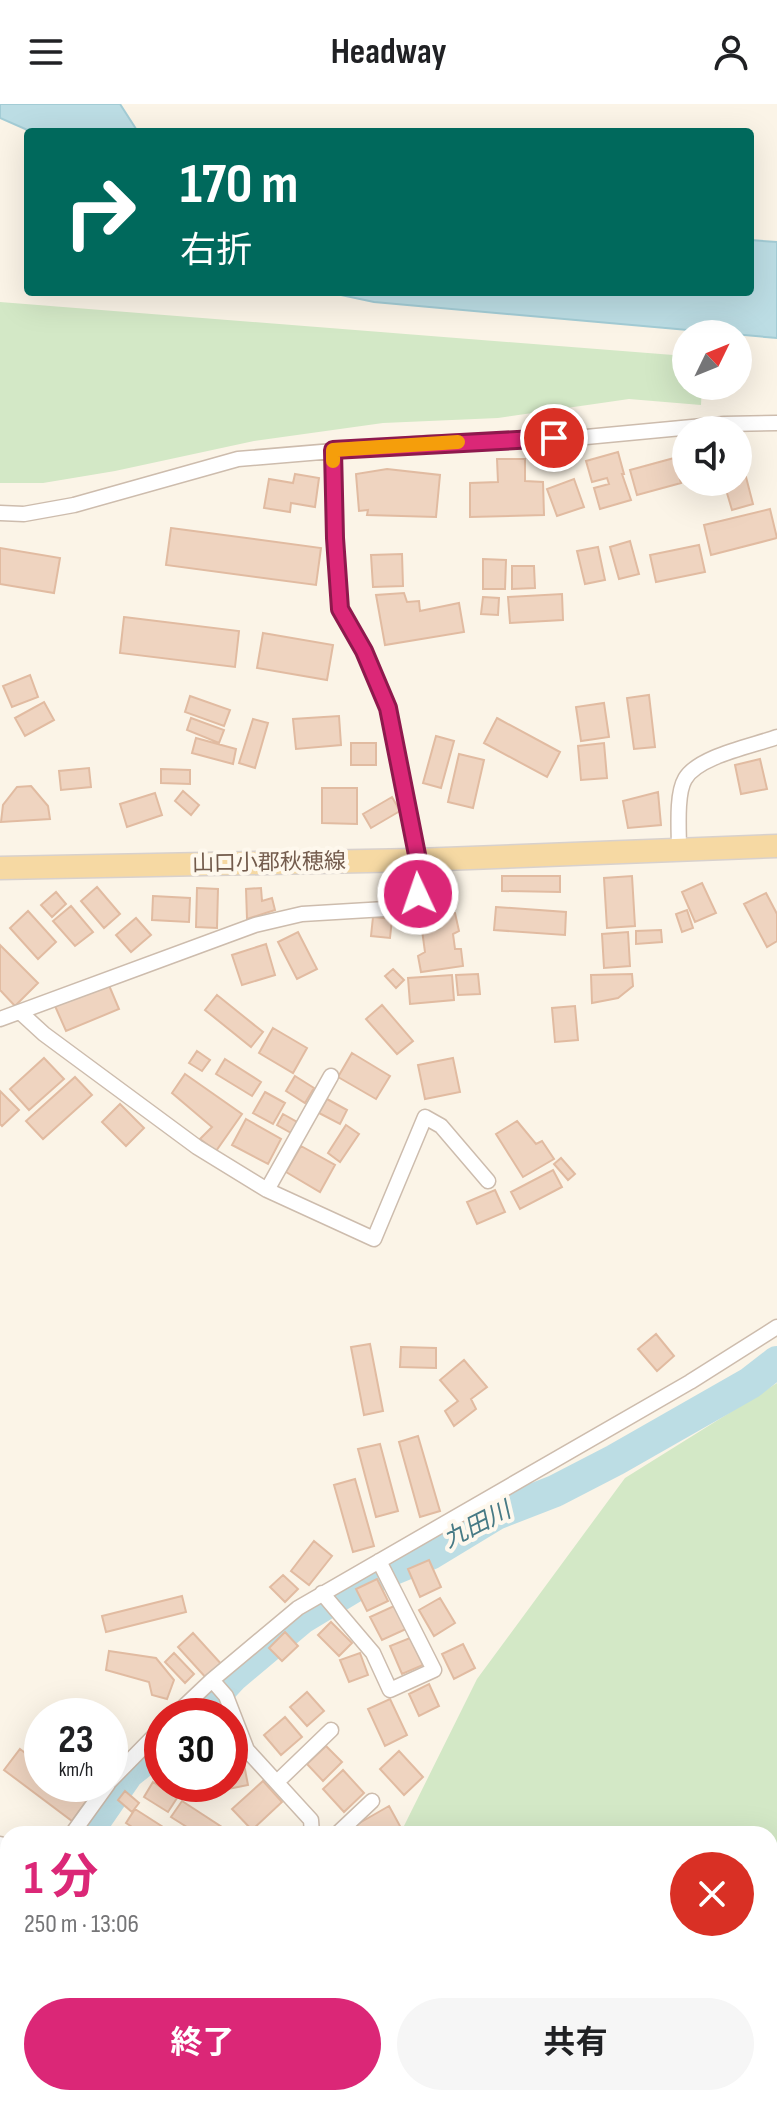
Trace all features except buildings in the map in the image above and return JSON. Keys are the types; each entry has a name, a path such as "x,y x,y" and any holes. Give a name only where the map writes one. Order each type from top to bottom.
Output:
{"main road":[{"name":"山口小郡秋穂線","path":"0,868 417,860 777,846"}],"street":[{"path":"0,513 24,514 74,505 238,459 333,450 777,423"},
{"path":"0,1019 255,925 302,914 402,908 413,902 418,894 422,880 388,708 364,651 340,609 333,450"},
{"path":"679,849 680,793 685,779 708,760 777,737"},
{"path":"20,1012 44,1034 197,1147 267,1190 374,1239 425,1117 441,1126 488,1181"},
{"path":"267,1190 331,1076"},
{"path":"194,1698 298,1608 327,1599 382,1567 777,1327"},
{"path":"327,1599 373,1653 390,1690 434,1670 382,1567"},
{"path":"213,1681 226,1696 247,1750 311,1820 311,1826"},
{"path":"277,1782 331,1730"},
{"path":"128,1763 144,1747"},
{"path":"345,1826 372,1801"},
{"path":"78,1826 95,1802"}],"green space":[{"path":"0,302 672,355 672,400 701,400 701,405 629,399 498,418 383,423 254,441 43,483 0,483"},
{"path":"777,1383 777,1826 404,1826 477,1679 625,1478"}],"water":[{"path":"0,104 120,104 135,128 24,128 0,118"},
{"path":"754,240 777,242 777,338 752,336 752,320 672,320 672,329 374,302 346,296 754,296"}],"waterway":[{"name":"九田川","path":"213,1698 233,1676 302,1618 360,1583 430,1554 496,1514 555,1491 615,1460 750,1383 777,1362"},
{"name":"九田川","path":"92,1826 128,1773 144,1760"}],"slow traffic":[{"path":"333,461 333,450 458,442"}],"route":[{"path":"418,894 422,880 388,708 364,651 340,609 333,450 554,438"}]}
